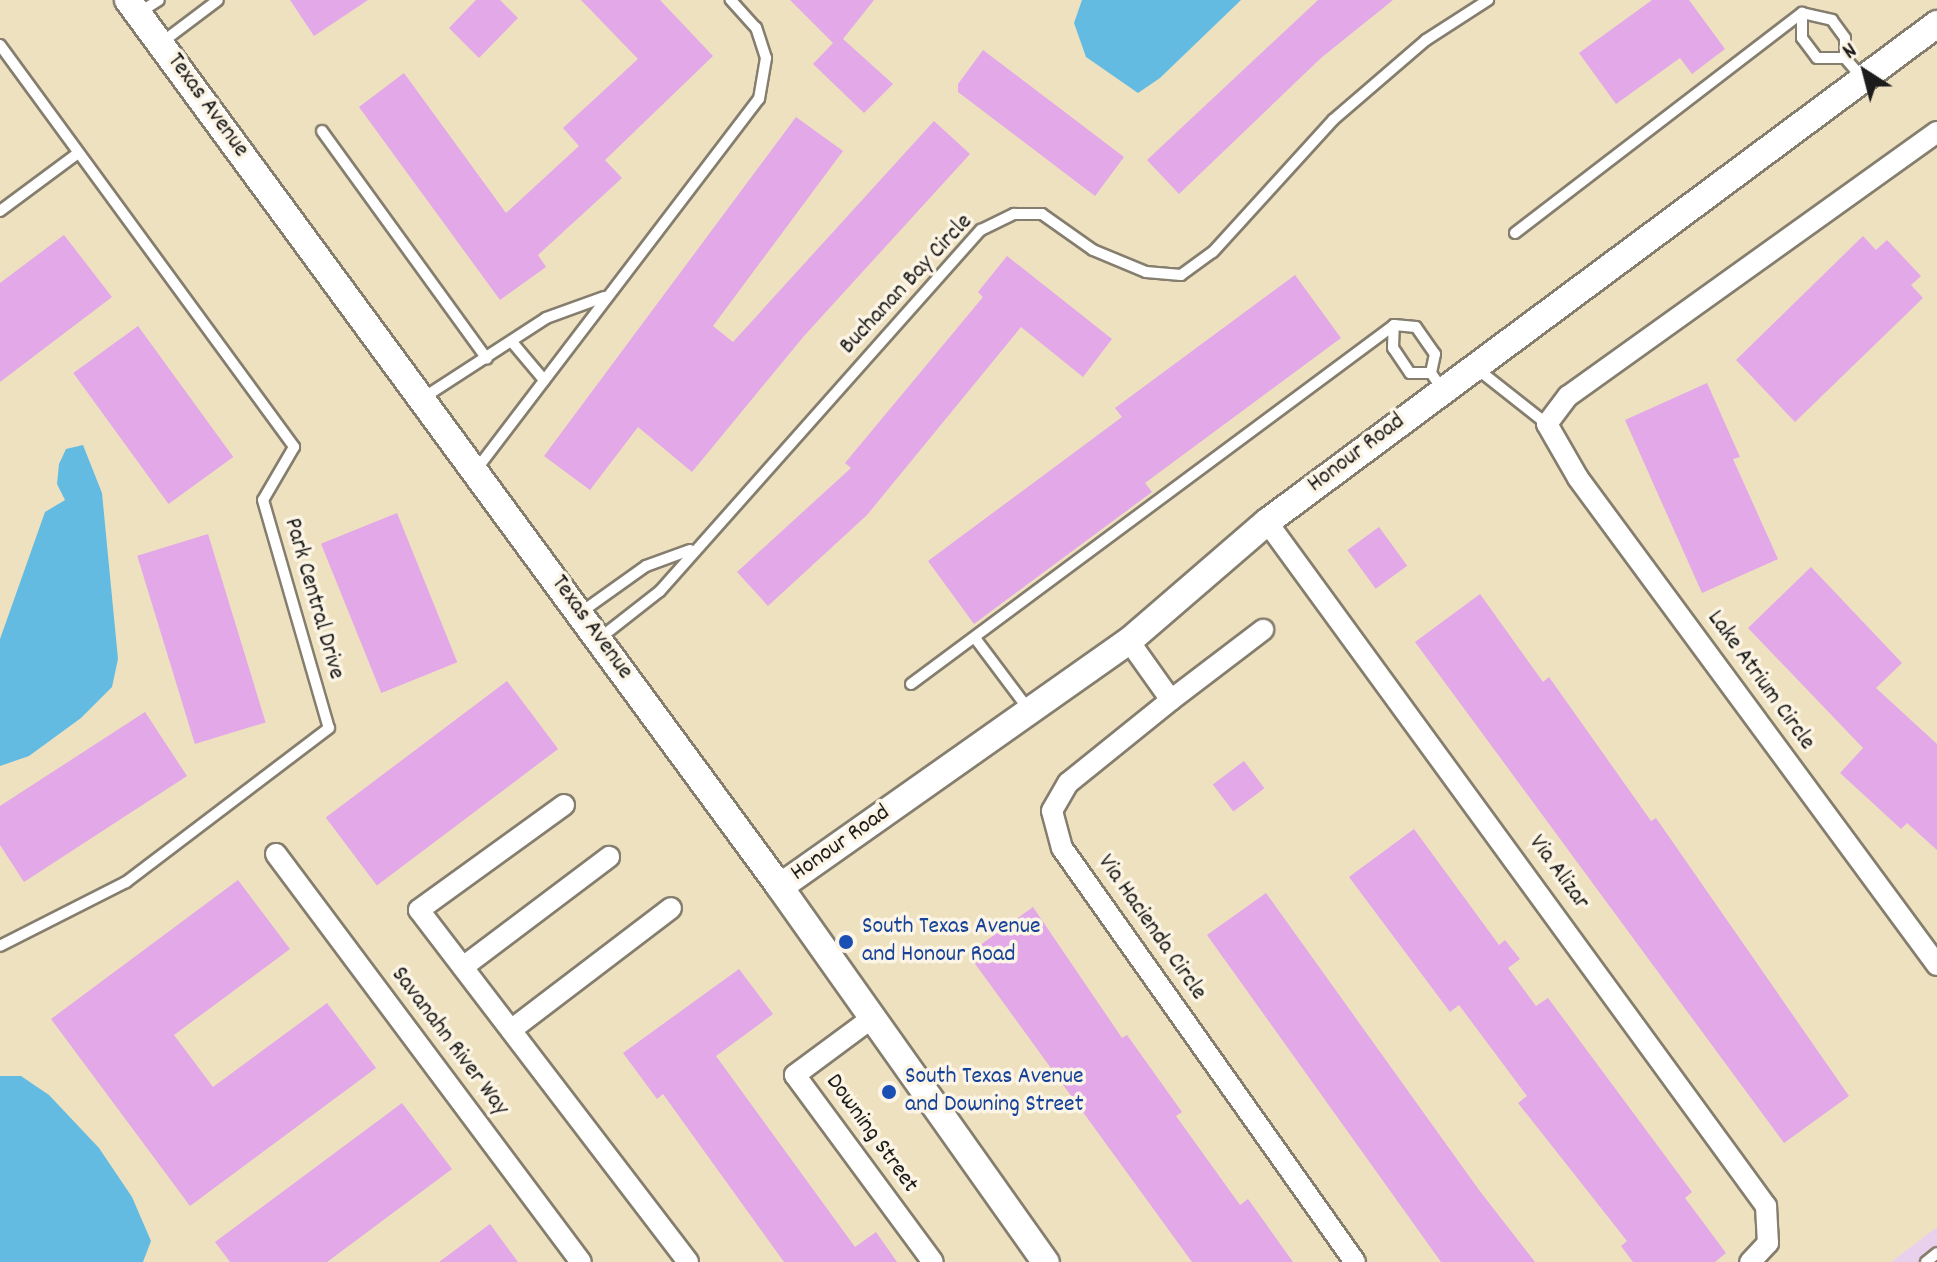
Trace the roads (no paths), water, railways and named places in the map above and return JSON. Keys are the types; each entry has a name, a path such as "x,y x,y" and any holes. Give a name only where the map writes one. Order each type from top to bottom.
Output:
{"street":[{"name":"Texas Avenue","path":"142,4 161,43 780,887 1046,1262"},
{"name":"Honour Road","path":"780,887 1129,641 1436,381 1474,366 1864,81 1937,24"},
{"path":"1547,424 1568,396 1937,132"},
{"name":"Lake Atrium Circle","path":"1547,424 1578,478 1935,958"},
{"name":"Via Alizar","path":"1267,522 1766,1206 1768,1243 1750,1262"},
{"name":"Via Hacienda Circle","path":"1263,630 1068,783 1052,811 1062,848 1355,1262"},
{"path":"1129,641 1171,700"},
{"path":"564,805 419,910 511,1030 677,1258"},
{"name":"Savanahn River Way","path":"276,854 581,1262"},
{"path":"463,967 609,857"},
{"path":"511,1030 671,908"},
{"name":"Downing Street","path":"872,1018 795,1075 933,1262"}],"lane":[{"path":"161,43 218,0"},
{"path":"476,471 606,296 759,99 766,58 756,28 731,0"},
{"name":"Buchanan Bay Circle","path":"599,639 660,591 692,550 981,230 1014,214 1042,214 1093,250 1146,272 1181,275 1213,252 1333,120 1426,40 1488,0"},
{"path":"1802,13 1802,38 1817,58 1845,58"},
{"path":"1802,13 1832,20 1845,38 1845,58 1864,81"},
{"path":"1515,233 1802,13"},
{"name":"Park Central Drive","path":"0,45 294,447 263,500 329,728 126,882 0,946"},
{"path":"322,131 487,359"},
{"path":"0,211 78,153"},
{"path":"422,398 487,359 546,318 606,296"},
{"path":"911,684 1394,325 1416,327 1435,354 1436,381 1410,373 1393,348 1394,325"},
{"path":"512,342 544,380"},
{"name":"Lake Atrium Circle","path":"1474,366 1547,424"},
{"name":"Buchanan Bay Circle","path":"580,613 646,566 692,550"},
{"path":"975,638 1030,711"},
{"path":"1926,1262 1937,1253"}],"water":[{"path":"1082,0 1241,0 1160,78 1138,93 1086,57 1074,23"},
{"path":"83,445 102,493 118,659 112,687 81,718 29,756 0,766 0,639 45,512 65,500 57,484 59,464 66,449"},
{"path":"0,1076 21,1076 49,1095 99,1148 132,1197 151,1241 143,1262 0,1262"}],"place":[{"name":"South Texas Avenue and Honour Road","path":"846,942"},
{"name":"South Texas Avenue and Downing Street","path":"889,1092"}]}
